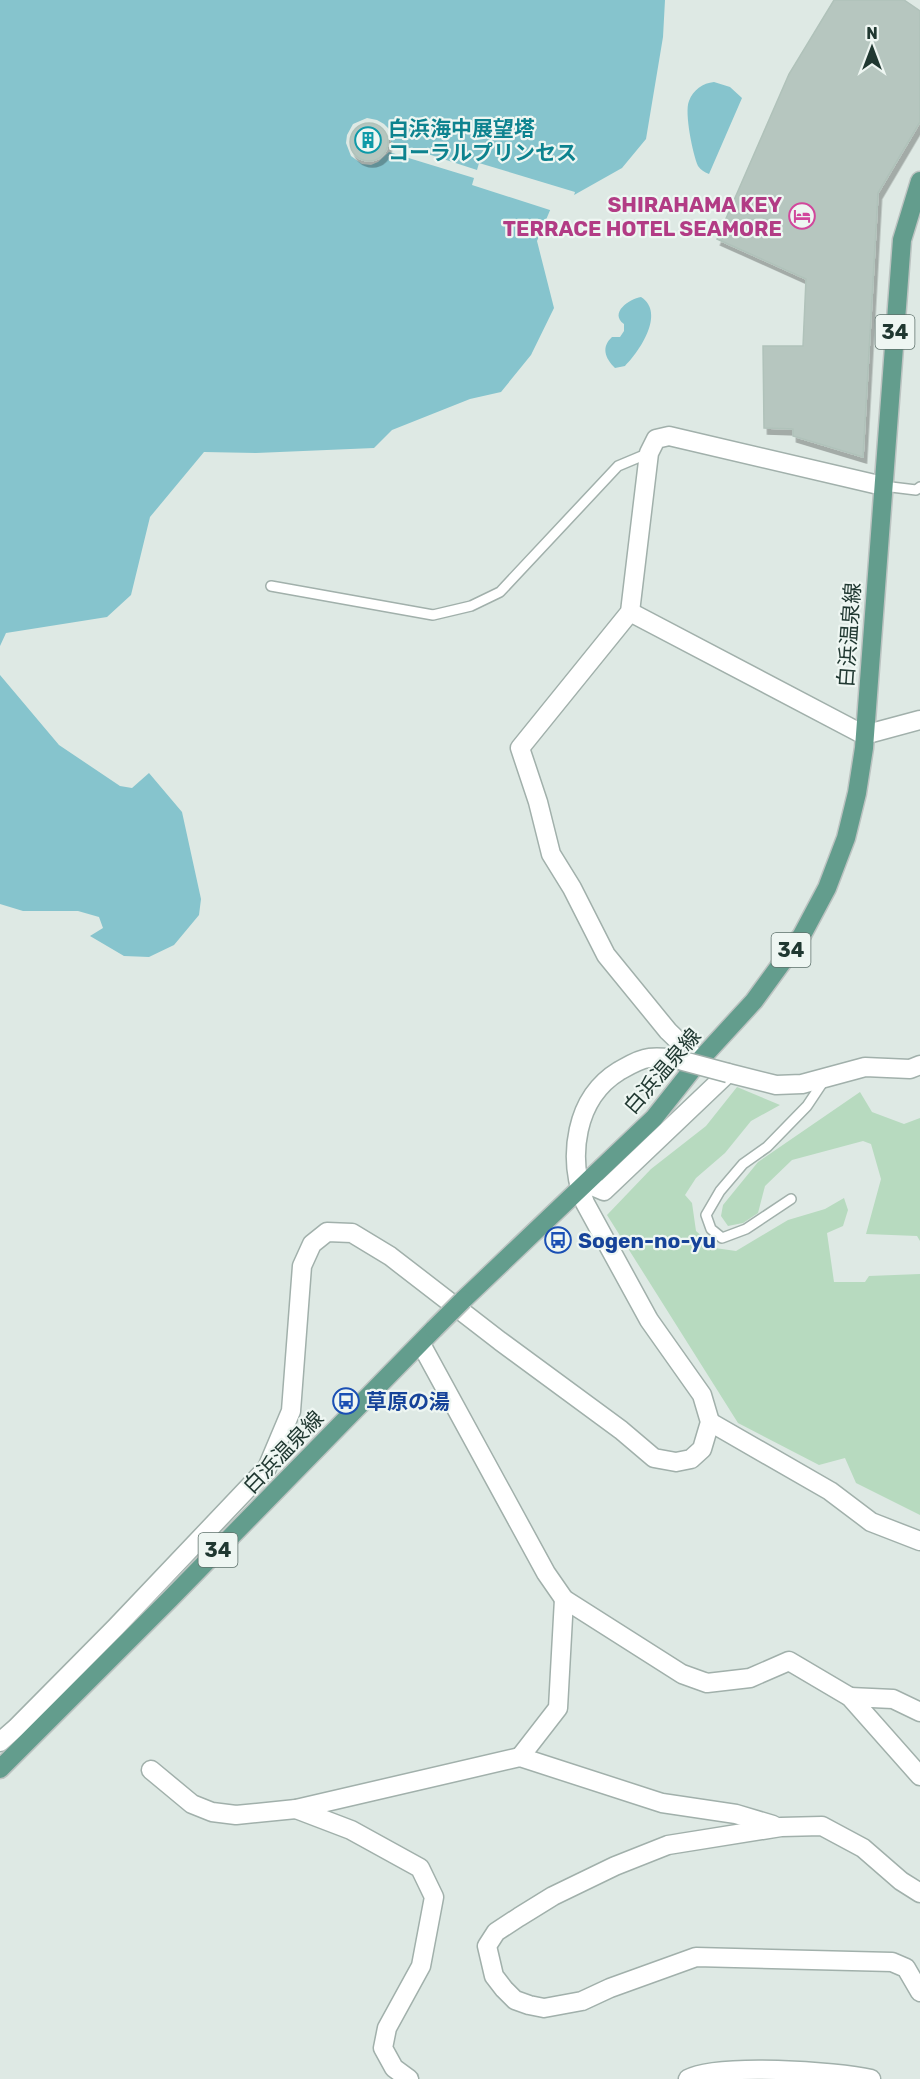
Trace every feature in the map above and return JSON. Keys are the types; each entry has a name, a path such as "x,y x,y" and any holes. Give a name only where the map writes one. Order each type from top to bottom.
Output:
{"main road":[{"name":"白浜温泉線","path":"0,1769 463,1300 654,1118 699,1061 761,992 802,935 827,888 846,838 857,794 864,735 902,240 920,181"}],"street":[{"path":"699,1061 668,1030 606,955 572,888 551,854 538,802 520,748 630,612 649,453 656,439 669,436 883,486"},
{"path":"630,612 864,735 920,720"},
{"path":"0,1742 116,1627 267,1468 291,1411 302,1266 312,1244 327,1232 351,1233 390,1256 621,1430 654,1458 676,1462 691,1460 702,1449 710,1422 702,1395 649,1320 585,1203 577,1143 579,1123 585,1107 595,1090 609,1077 628,1065 648,1058 672,1058 776,1085 802,1084 865,1067 910,1069 920,1065"},
{"path":"582,1186 604,1191 728,1073"},
{"path":"421,1344 546,1573 564,1599 682,1674 707,1683 750,1678 789,1661 850,1697 920,1776"},
{"path":"710,1422 830,1491 872,1522 920,1541"},
{"path":"520,1757 558,1708 564,1599"},
{"path":"850,1697 893,1699 920,1712"},
{"path":"151,1770 192,1804 212,1812 236,1815 296,1809 520,1757 662,1803 736,1814 781,1827"},
{"path":"296,1809 351,1830 420,1868 434,1897 421,1966 387,2028 383,2048 394,2068 409,2079"},
{"path":"920,1893 901,1881 863,1848 822,1826 781,1827 668,1845 615,1866 553,1896 496,1932 487,1946 494,1976 515,2000 529,2006 544,2008 582,2001 610,1988 696,1957 892,1962 906,1968 920,1992"},
{"path":"688,2079 720,2072 758,2070 823,2072 871,2079"}],"lane":[{"path":"271,586 433,615 471,606 500,592 618,466 649,453"},
{"path":"883,486 919,491"},
{"path":"791,1199 746,1229 722,1238 711,1229 706,1215 720,1191 743,1164 767,1147 807,1106 826,1078"}],"green space":[{"path":"737,1087 780,1105 751,1121 725,1153 696,1178 685,1195 692,1203 696,1231 715,1248 736,1251 788,1220 825,1209 844,1198 848,1210 843,1226 827,1233 834,1282 865,1282 869,1276 920,1274 920,1515 856,1483 845,1458 819,1465 738,1423 607,1215 651,1169 706,1126"},
{"path":"860,1092 872,1112 904,1124 920,1118 920,1241 917,1236 866,1234 881,1179 871,1144 863,1141 792,1160 765,1186 758,1213 743,1223 728,1226 721,1216 723,1205 758,1162"}],"water":[{"path":"0,0 665,0 663,37 646,139 622,168 551,208 537,241 554,308 531,355 501,392 470,399 392,430 374,448 256,453 204,452 150,517 131,595 107,617 6,633 0,646"},
{"path":"714,82 730,87 742,98 709,174 700,169 696,161 690,134 688,106 696,90"},
{"path":"641,297 648,304 651,313 648,332 637,352 625,366 615,368 607,356 606,345 612,337 620,337 624,331 624,324 619,315 622,307"},
{"path":"0,675 59,745 120,786 132,788 149,773 182,812 201,899 199,915 174,945 149,957 124,956 90,936 103,928 99,917 78,911 23,911 0,904"}],"pier":[{"path":"367,118 377,120 389,129 391,142 477,170 479,163 575,192 573,199 553,211 472,185 474,178 389,152 378,162 371,165 362,164 351,156 346,143 347,135 353,124"}],"building":[{"name":"SHIRAHAMA KEY TERRACE HOTEL SEAMORE","path":"834,0 904,0 920,11 920,122 878,193 863,457 793,436 793,429 764,428 763,346 803,346 806,279 717,239 789,74"},
{"name":"白浜海中展望塔 コーラルプリンセス","path":"369,123 376,124 382,129 387,135 387,149 382,155 376,160 369,161 362,160 356,155 351,149 350,142 351,135 356,129 362,124"}],"place":[{"name":"白浜海中展望塔 コーラルプリンセス","path":"368,140"},
{"name":"SHIRAHAMA KEY TERRACE HOTEL SEAMORE","path":"802,216"},
{"name":"Sogen-no-yu","path":"558,1240"},
{"name":"草原の湯","path":"346,1401"}]}
